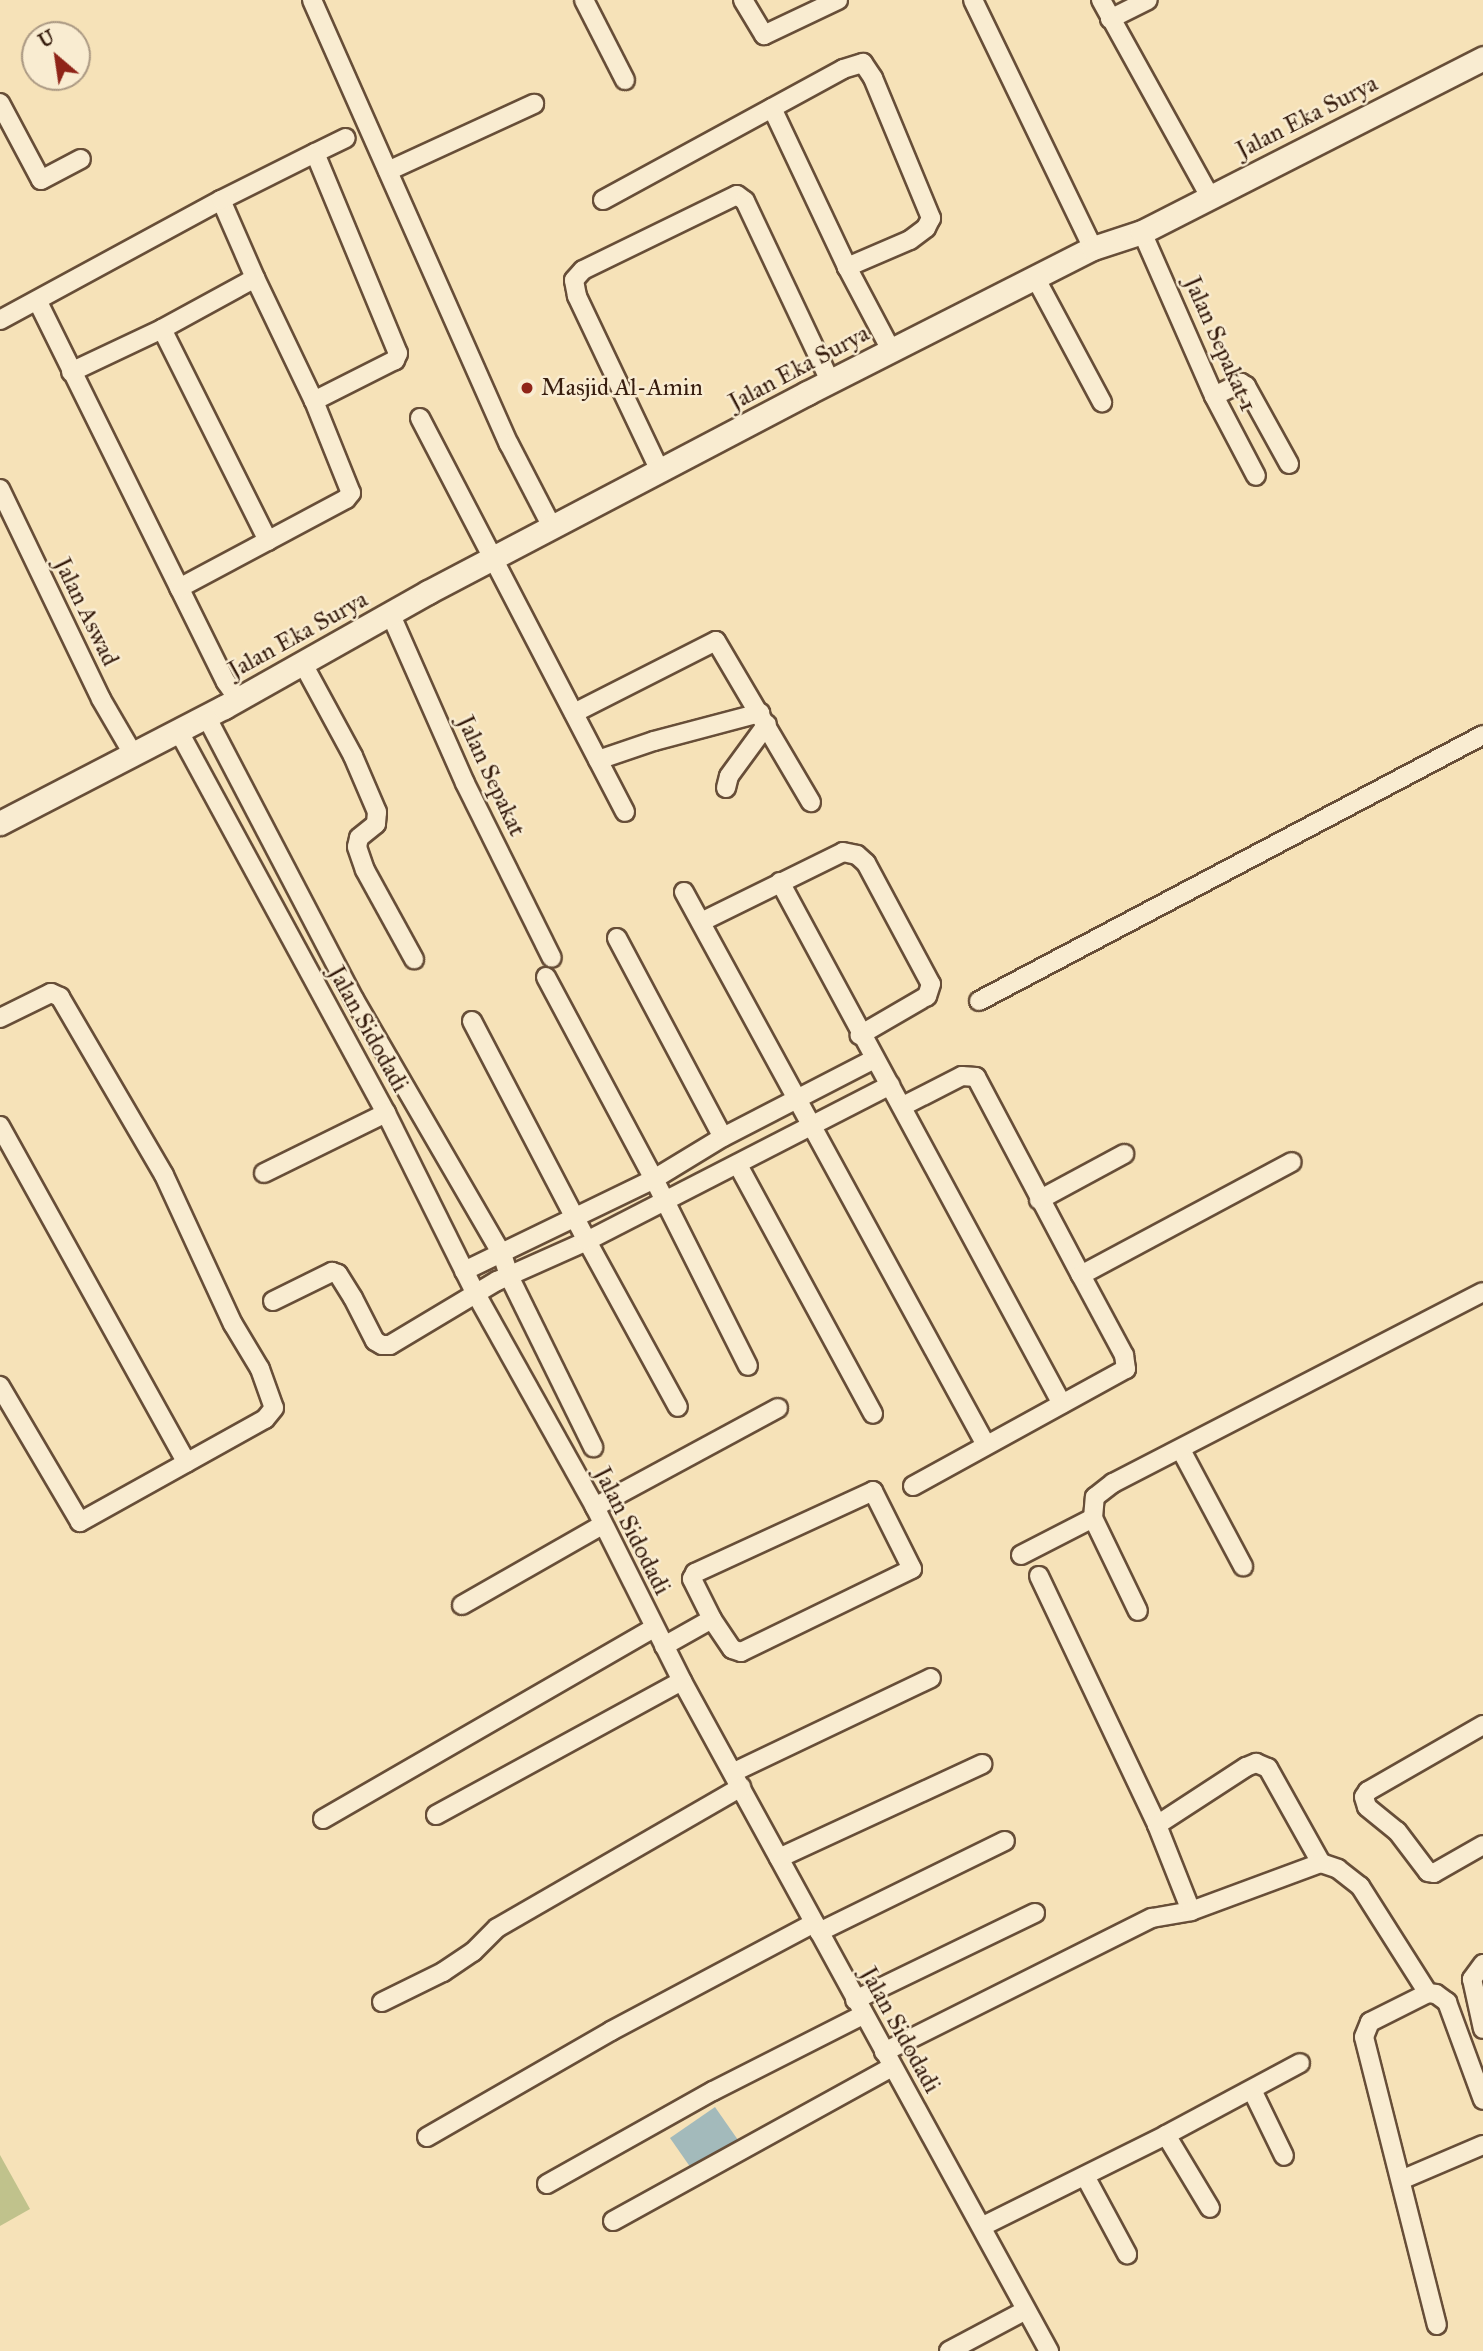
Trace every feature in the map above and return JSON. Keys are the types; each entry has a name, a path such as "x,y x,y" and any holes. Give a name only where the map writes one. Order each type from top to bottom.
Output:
{"street":[{"path":"584,0 625,80"},
{"path":"743,0 764,35 838,0"},
{"path":"973,0 1093,248"},
{"path":"1101,0 1210,197"},
{"path":"1110,19 1147,0"},
{"path":"320,3 388,171 509,444 552,527"},
{"name":"Jalan Eka Surya","path":"0,823 238,699 390,613 830,381 1093,248 1142,232 1483,58"},
{"path":"603,200 851,65 863,63 871,72 931,218 926,228 910,240 847,267"},
{"path":"0,103 41,180 80,159"},
{"path":"388,171 534,104"},
{"path":"772,108 847,267 891,350"},
{"path":"0,320 38,302 221,200 346,138"},
{"path":"314,153 398,353 395,360 314,401"},
{"path":"660,471 577,296 574,280 583,270 737,195 745,201 830,381"},
{"path":"179,588 350,495 349,483 314,401 221,200"},
{"name":"Jalan Sepakat 1","path":"1142,232 1214,396 1256,476"},
{"path":"71,372 162,329 256,278"},
{"path":"1036,279 1102,402"},
{"path":"38,302 226,682 238,699"},
{"path":"162,329 268,541"},
{"path":"1214,396 1241,383 1246,386 1289,464"},
{"path":"420,418 625,812"},
{"name":"Jalan Aswad","path":"0,489 101,699 133,754"},
{"name":"Jalan Sepakat","path":"390,613 466,783 552,958"},
{"path":"574,713 716,641 811,802"},
{"path":"302,662 353,756 377,812 376,824 359,838 358,847 365,870 414,960"},
{"path":"206,716 354,999 502,1254 509,1276 593,1447"},
{"path":"598,760 654,741 764,719"},
{"path":"726,788 729,776 764,719"},
{"name":"Jalan Sidodadi","path":"178,730 386,1113 476,1294 595,1507 682,1681 859,2008 984,2226 1049,2351"},
{"path":"979,1002 1483,736"},
{"path":"701,922 843,852 857,855 866,863 930,984 927,996 860,1035"},
{"path":"780,882 860,1035 903,1106 1062,1404"},
{"path":"684,892 986,1445"},
{"path":"617,938 723,1137"},
{"path":"546,977 665,1200 748,1366"},
{"path":"0,1018 51,993 60,997 164,1175 233,1324 273,1399 274,1408 271,1415 80,1522 0,1386"},
{"path":"472,1021 587,1241 678,1407"},
{"path":"464,1271 654,1179 723,1137 874,1059"},
{"path":"903,1106 962,1076 976,1077 1127,1365 1117,1376 913,1486"},
{"path":"272,1301 332,1272 338,1274 376,1341 382,1345 390,1345 509,1276 587,1241 890,1085"},
{"path":"264,1173 386,1113"},
{"path":"0,1126 187,1462"},
{"path":"1039,1200 1124,1154"},
{"path":"1081,1275 1292,1162"},
{"path":"738,1164 873,1414"},
{"path":"1138,1611 1093,1518 1092,1503 1102,1490 1483,1292"},
{"path":"595,1507 778,1408"},
{"path":"1181,1450 1243,1566"},
{"path":"873,1490 912,1569 741,1652 732,1649 712,1619 692,1579 695,1573 873,1490"},
{"path":"1021,1555 1093,1518"},
{"path":"462,1605 602,1525"},
{"path":"1039,1576 1157,1825 1191,1911"},
{"path":"664,1646 712,1619"},
{"path":"324,1819 654,1628"},
{"path":"383,2002 443,1972 473,1952 496,1928 737,1780 931,1678"},
{"path":"436,1815 682,1681"},
{"path":"1483,1725 1364,1797 1367,1807 1397,1831 1428,1871 1434,1873 1483,1845"},
{"path":"1157,1825 1256,1763 1264,1765 1276,1782 1321,1863"},
{"path":"779,1858 982,1764"},
{"path":"426,2137 611,2031 817,1927 1005,1841"},
{"path":"613,2221 888,2059 1152,1918 1191,1911 1321,1863 1338,1869 1360,1886 1428,1993"},
{"path":"547,2184 859,2008 1035,1913"},
{"path":"1483,1964 1472,1979 1483,2029"},
{"path":"1437,2325 1364,2037 1370,2022 1428,1993 1443,1997 1452,2011 1483,2100"},
{"path":"984,2226 1166,2135 1300,2063"},
{"path":"1252,2090 1284,2156"},
{"path":"1166,2135 1210,2208"},
{"path":"1401,2180 1483,2144"},
{"path":"1086,2176 1127,2254"},
{"path":"949,2351 1026,2310"}],"green space":[{"path":"0,2155 30,2209 0,2226"}],"water":[{"path":"715,2107 738,2140 693,2171 670,2138"}],"place":[{"name":"Masjid Al-Amin","path":"527,388"}]}
